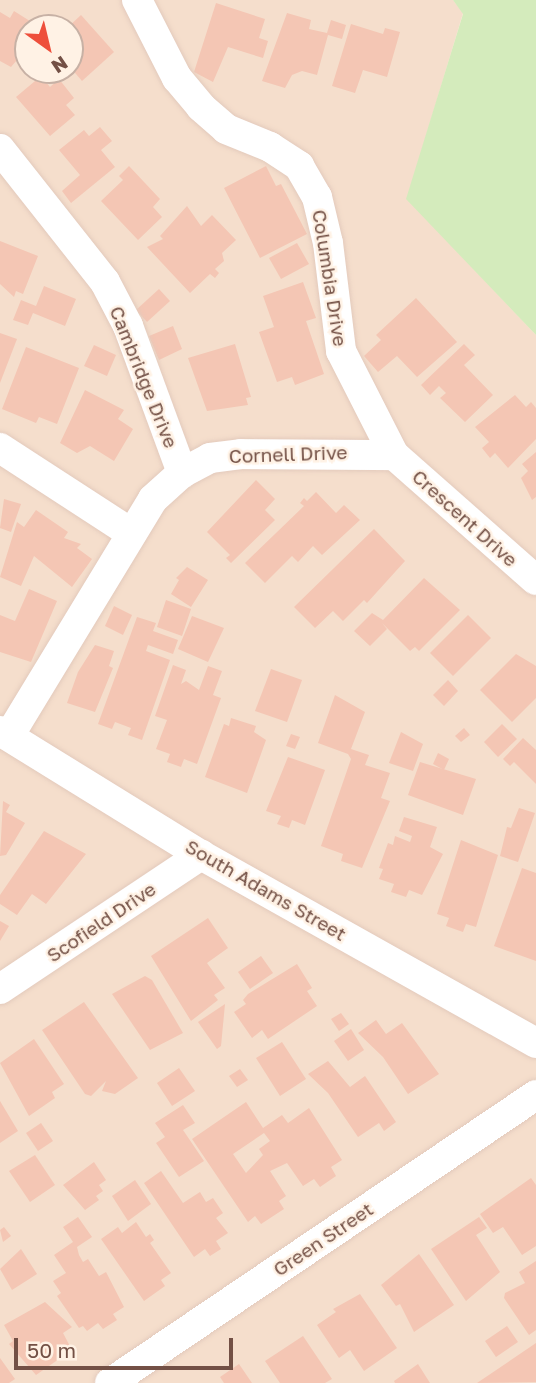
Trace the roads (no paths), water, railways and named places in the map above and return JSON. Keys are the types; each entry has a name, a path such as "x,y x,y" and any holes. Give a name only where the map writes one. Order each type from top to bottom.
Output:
{"street":[{"name":"Columbia Drive","path":"137,0 177,78 201,107 226,129 270,146 299,166 317,197 341,351 394,455"},
{"name":"Cambridge Drive","path":"0,149 105,282 128,327 182,473"},
{"path":"0,448 131,533"},
{"name":"Cornell Drive","path":"5,734 153,499 182,473 210,458 241,454 394,455"},
{"name":"Crescent Drive","path":"394,455 536,580"},
{"name":"South Adams Street","path":"5,734 201,855 536,1043"},
{"name":"Scofield Drive","path":"0,989 201,855"},
{"name":"Green Street","path":"110,1383 536,1095"}]}
